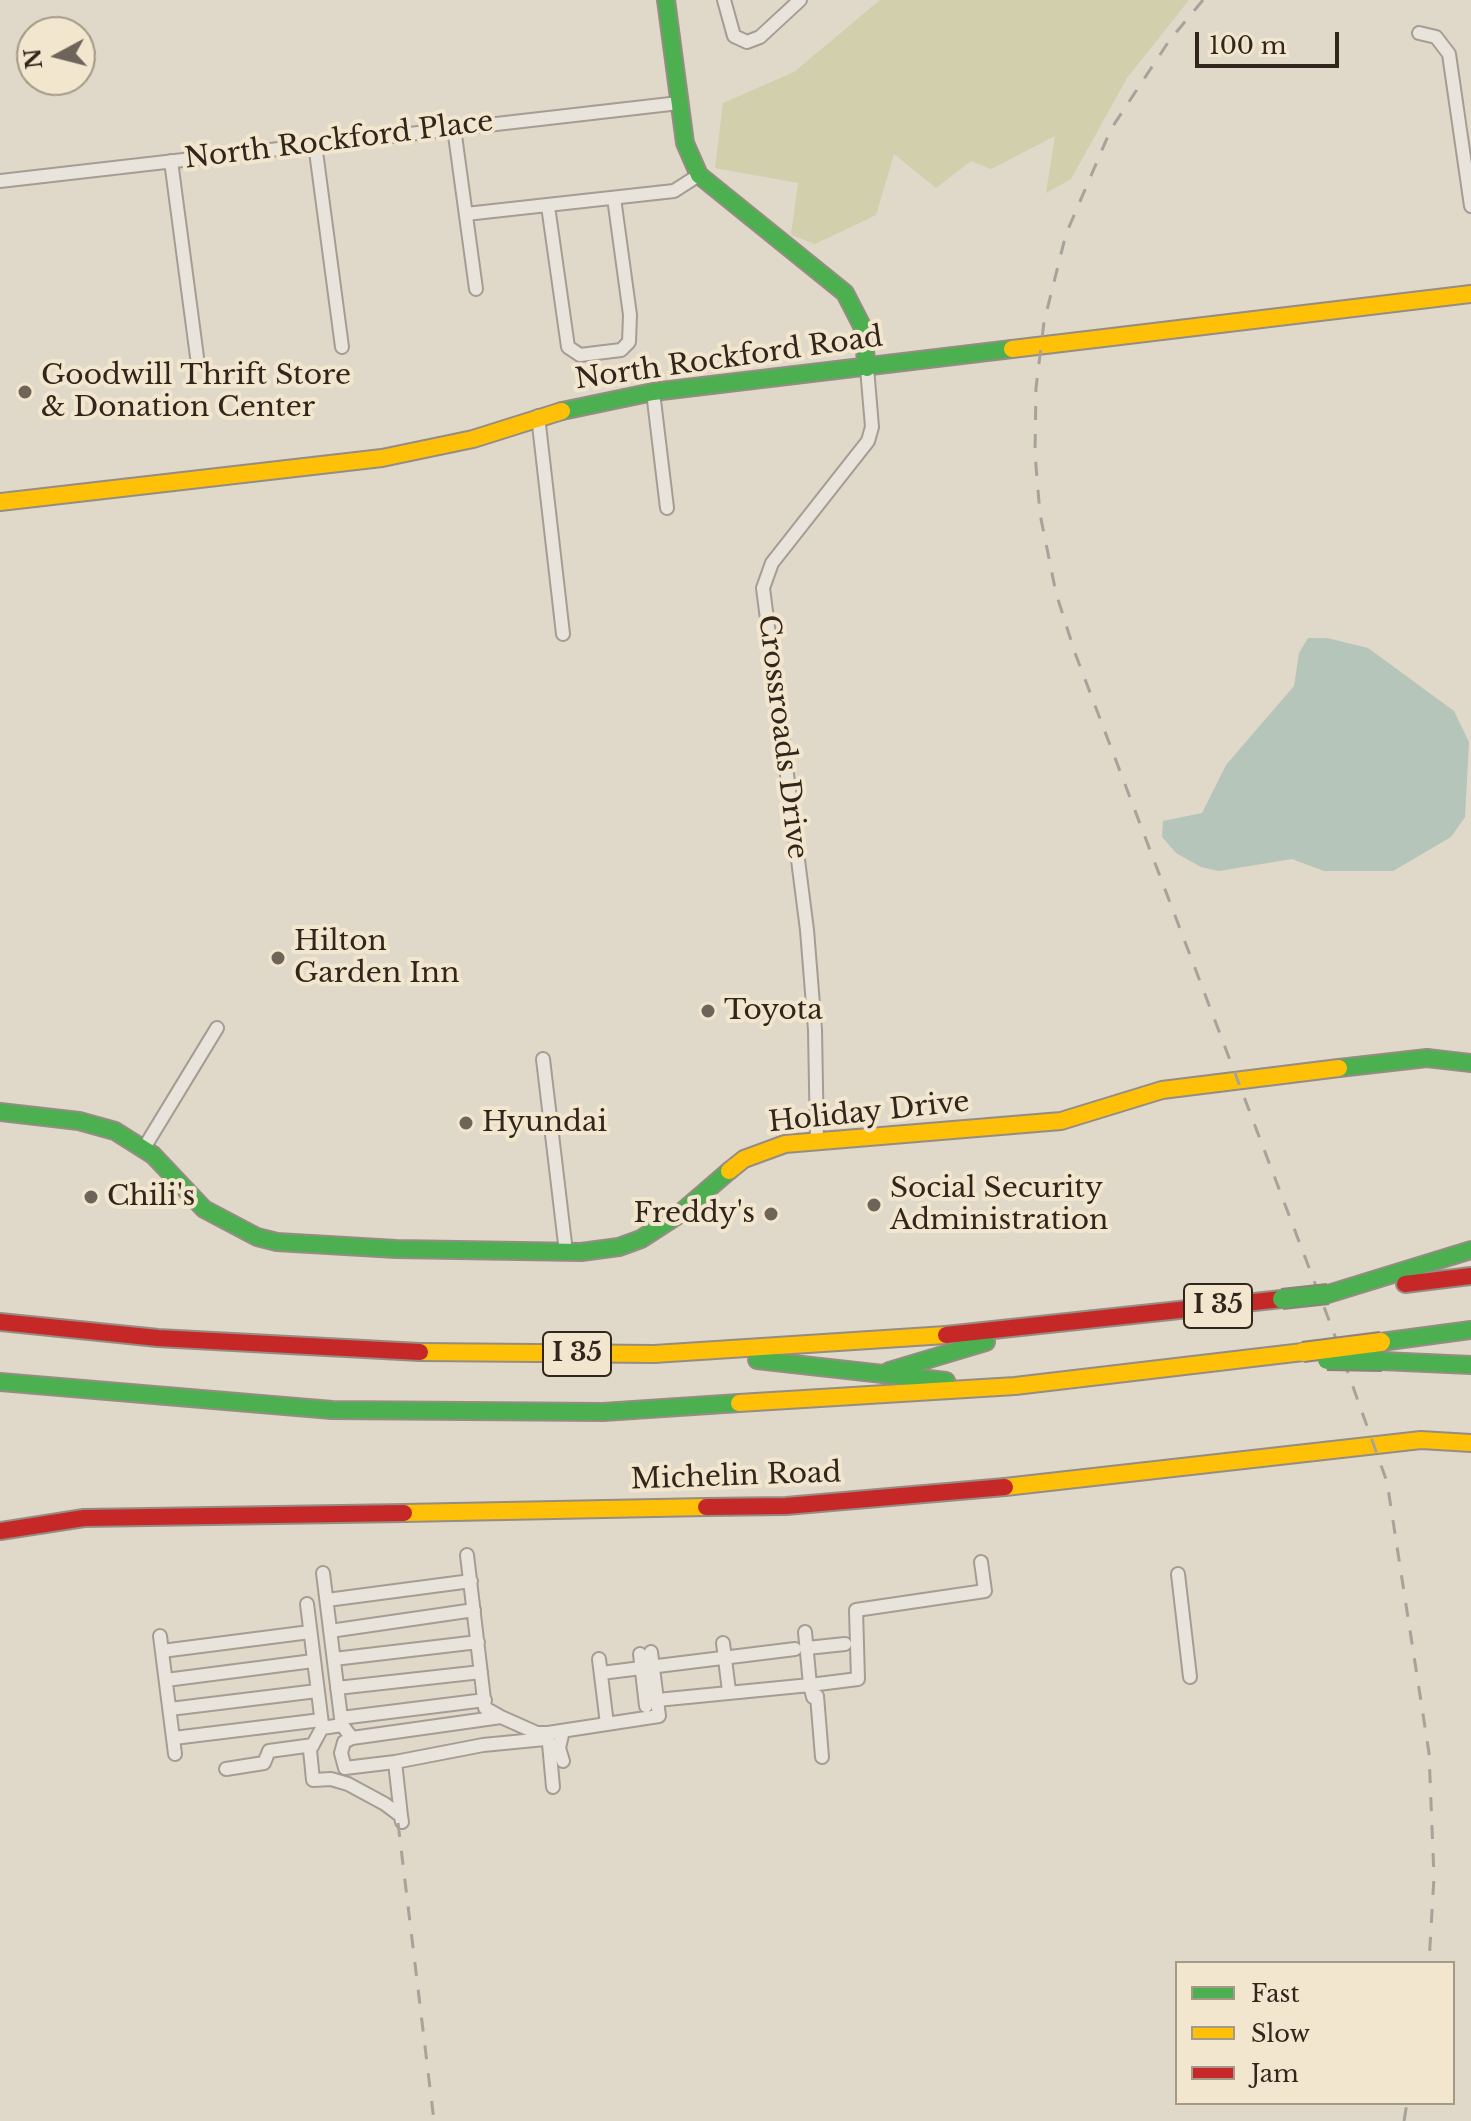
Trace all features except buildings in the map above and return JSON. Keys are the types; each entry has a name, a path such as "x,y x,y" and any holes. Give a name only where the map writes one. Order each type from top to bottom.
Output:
{"main road":[{"path":"666,0 685,143 699,175 845,293 862,326 867,368"},
{"name":"North Rockford Road","path":"0,502 382,458 473,439 538,416 653,392 1471,294"},
{"name":"Holiday Drive","path":"0,1112 100,1126 144,1148 204,1209 257,1237 318,1245 566,1252 631,1243 668,1223 744,1159 785,1144 1061,1121 1162,1090 1237,1079 1435,1058 1471,1063"},
{"path":"1357,1287 1471,1250"},
{"name":"I 35","path":"0,1322 173,1339 384,1352 654,1354 895,1341 1023,1330 1328,1294 1357,1287 1471,1276"},
{"path":"683,1407 775,1396 879,1374 1023,1330"},
{"name":"I 35","path":"0,1382 178,1400 409,1414 603,1412 1015,1386 1274,1356 1304,1356 1471,1330"},
{"path":"654,1354 766,1361 1015,1386"},
{"path":"1304,1356 1471,1365"},
{"name":"Michelin Road","path":"0,1531 84,1518 786,1506 1066,1482 1421,1440 1471,1443"}],"street":[{"path":"724,0 734,36 747,42 760,37 800,0"},
{"path":"1419,33 1436,37 1449,54 1471,206"},
{"name":"North Rockford Place","path":"0,181 679,103"},
{"path":"454,128 476,289"},
{"path":"315,144 342,347"},
{"path":"171,161 197,357"},
{"path":"466,214 674,191 699,175"},
{"path":"548,206 568,347 580,355 621,350 629,342 630,315 614,198"},
{"name":"Crossroads Drive","path":"817,1141 815,1030 807,930 763,588 772,563 868,441 872,427 867,368"},
{"path":"653,392 667,508"},
{"path":"538,416 563,634"},
{"path":"144,1148 217,1028"},
{"path":"543,1059 566,1252"},
{"path":"467,1555 485,1708 537,1733 554,1748"},
{"path":"652,1703 729,1691 858,1679 856,1610 985,1591 981,1562"},
{"path":"323,1573 342,1722 352,1738"},
{"path":"1178,1574 1190,1677"},
{"path":"327,1600 471,1581"},
{"path":"307,1604 322,1724 313,1745 313,1780 331,1779 348,1784 402,1819 395,1762"},
{"path":"330,1631 474,1610"},
{"path":"162,1651 310,1632"},
{"path":"805,1632 801,1648 813,1697 817,1696 822,1757"},
{"path":"160,1636 175,1754"},
{"path":"334,1659 478,1642"},
{"path":"723,1643 729,1691"},
{"path":"601,1673 845,1644"},
{"path":"553,1787 554,1748 563,1733 607,1724 626,1730 659,1716 652,1703 645,1653"},
{"path":"599,1659 607,1724"},
{"path":"166,1680 313,1661"},
{"path":"337,1688 481,1672"},
{"path":"170,1709 317,1691"},
{"path":"174,1738 342,1722 485,1700"},
{"path":"501,1717 352,1738 344,1742 341,1753 345,1768 545,1738 554,1748"},
{"path":"563,1733 619,1725 626,1730"},
{"path":"226,1769 264,1763 269,1751 313,1745"}],"shaded area":[{"path":"880,0 1189,0 1127,78 1071,179 1046,193 1055,136 991,169 971,161 936,188 894,154 876,215 815,244 791,235 798,183 715,168 723,103 794,72"},
{"path":"1308,638 1327,638 1368,648 1454,711 1469,742 1465,817 1451,837 1393,871 1324,871 1292,859 1219,871 1201,867 1176,853 1162,837 1163,821 1202,813 1226,765 1294,686 1299,653"}],"railway":[{"path":"1203,0 1169,41 1111,129 1066,234 1044,322 1036,388 1035,454 1040,514 1056,593 1075,653 1332,1328 1387,1482 1429,1753 1434,1877 1429,1961"},
{"path":"398,1823 434,2121"},
{"path":"1404,2121 1407,2105"}],"traffic: fast":[{"path":"666,0 685,143 699,175 845,293 862,326 867,368"},
{"path":"562,411 653,392 1012,349"},
{"path":"1339,1068 1427,1058 1471,1063"},
{"path":"0,1112 79,1121 115,1131 153,1155 204,1209 257,1237 277,1242 396,1249 581,1252 619,1247 641,1239 678,1215 729,1171"},
{"path":"1328,1294 1471,1250"},
{"path":"1282,1299 1328,1294"},
{"path":"1381,1342 1471,1330"},
{"path":"889,1371 986,1342"},
{"path":"757,1360 946,1381"},
{"path":"1327,1360 1382,1361"},
{"path":"1382,1361 1471,1365"},
{"path":"0,1382 332,1410 603,1412 739,1403"}],"traffic: slow":[{"path":"1012,349 1471,294"},
{"path":"0,502 382,458 473,439 562,411"},
{"path":"729,1171 744,1159 785,1144 1061,1121 1162,1090 1339,1068"},
{"path":"420,1352 654,1354 946,1335"},
{"path":"1303,1352 1381,1342"},
{"path":"739,1403 1015,1386 1303,1352"},
{"path":"1005,1487 1421,1440 1471,1443"},
{"path":"404,1513 706,1507"}],"traffic: jam":[{"path":"1405,1284 1471,1276"},
{"path":"946,1335 1282,1299"},
{"path":"0,1322 158,1338 420,1352"},
{"path":"706,1507 786,1506 1005,1487"},
{"path":"0,1531 84,1518 404,1513"}],"place":[{"name":"Goodwill Thrift Store & Donation Center","path":"25,392"},
{"name":"Hilton Garden Inn","path":"278,958"},
{"name":"Toyota","path":"708,1011"},
{"name":"Hyundai","path":"466,1123"},
{"name":"Chili's","path":"91,1197"},
{"name":"Social Security Administration","path":"874,1205"},
{"name":"Freddy's","path":"771,1214"}]}
